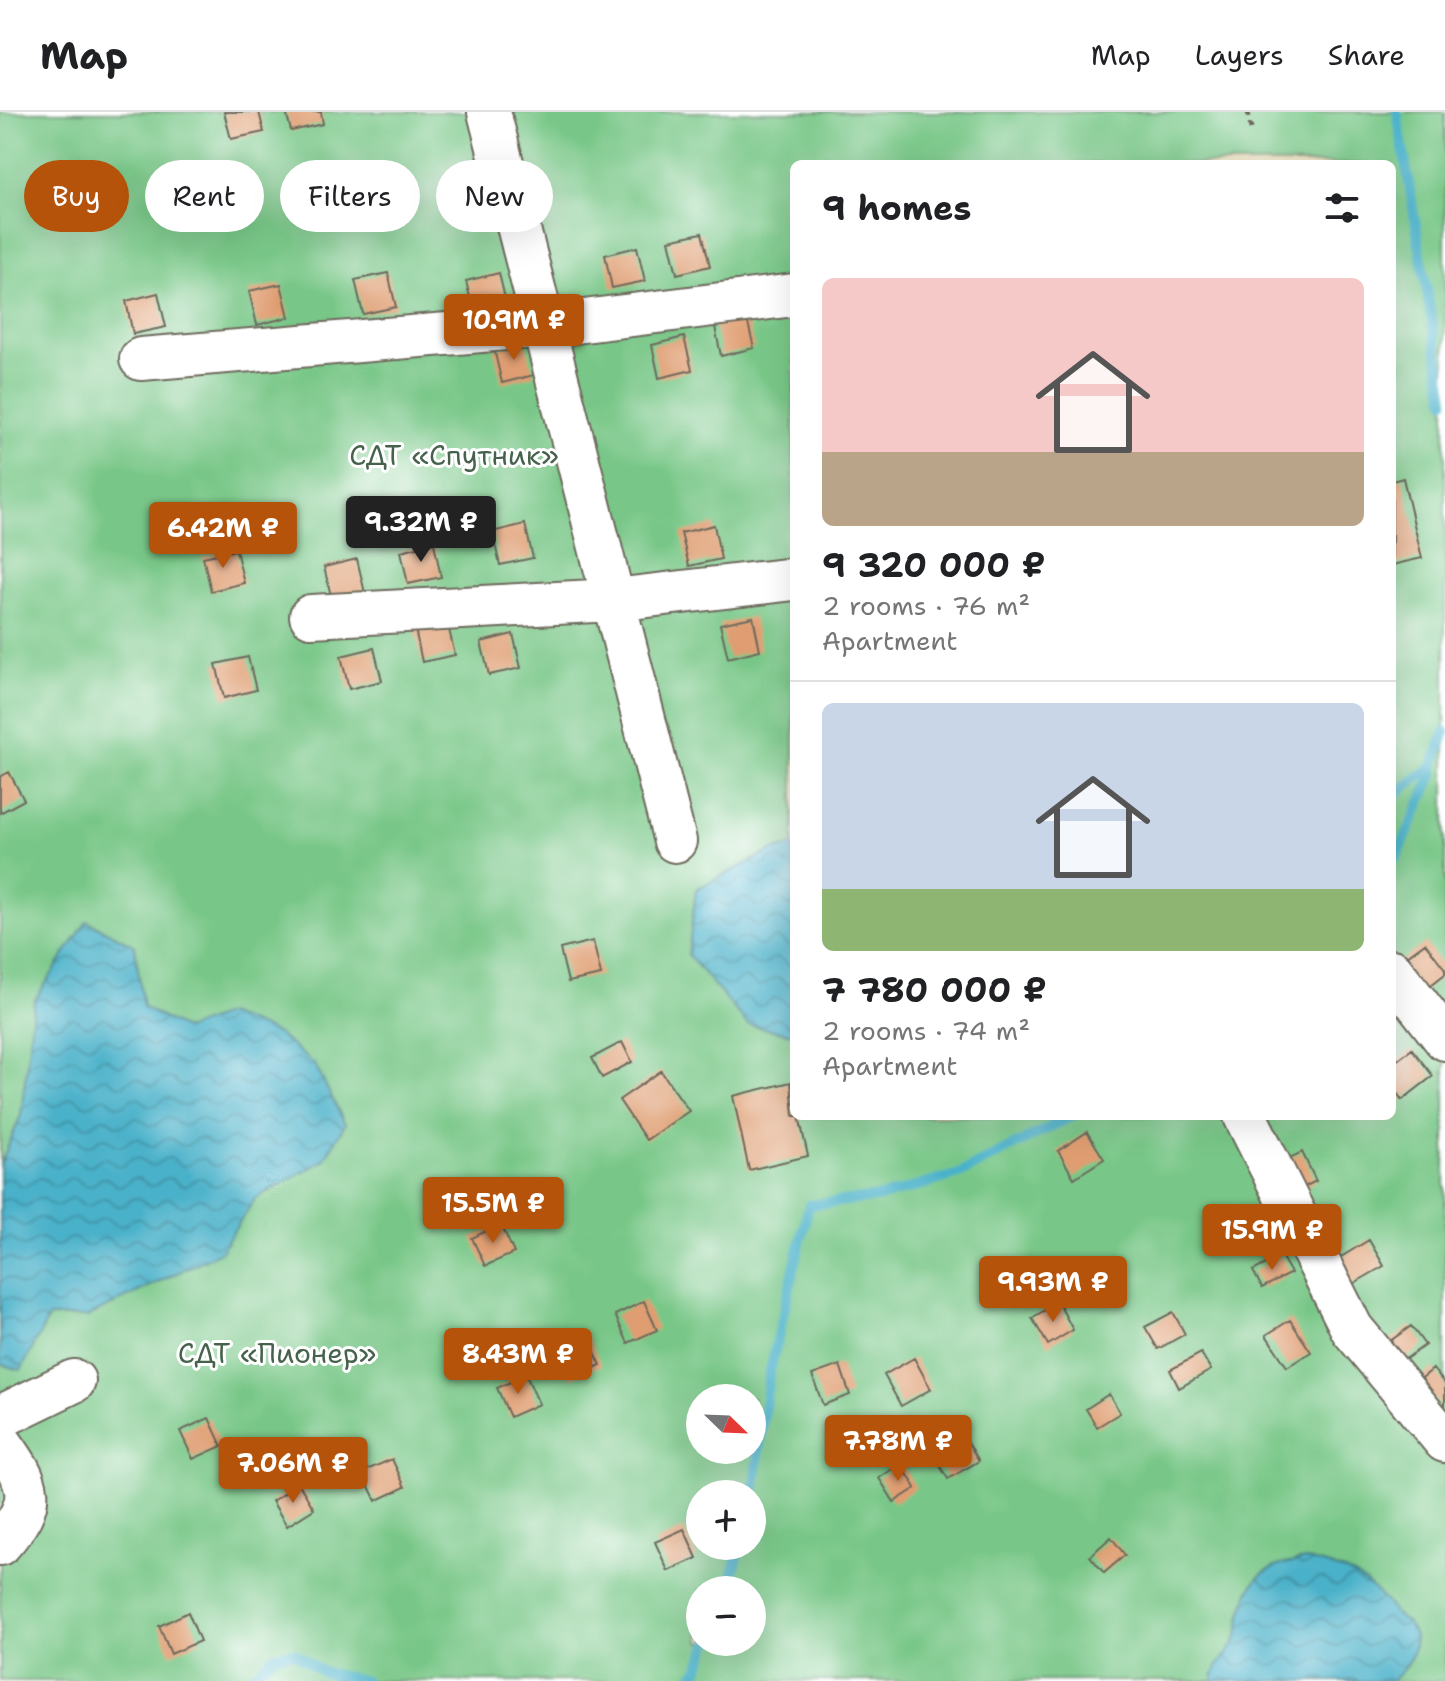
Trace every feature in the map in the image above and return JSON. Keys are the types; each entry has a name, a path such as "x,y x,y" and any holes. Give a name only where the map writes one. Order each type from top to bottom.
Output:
{"lane":[{"path":"489,112 675,841"},
{"path":"141,359 543,326 790,295"},
{"path":"311,616 614,600 790,579"},
{"path":"1396,976 1445,1039"},
{"path":"1247,1120 1352,1329 1445,1441"},
{"path":"0,1417 74,1381"},
{"path":"0,1442 23,1473 28,1495 16,1524 0,1544"}],"path":[{"path":"1248,112 1251,129"}],"green space":[{"path":"0,112 1445,112 1445,1681 0,1681"}],"water":[{"path":"790,846 790,1033 748,1025 688,955 696,889 772,851"},
{"path":"87,921 135,946 143,1007 185,1030 227,1014 276,1033 315,1065 345,1124 324,1160 255,1199 220,1252 87,1317 49,1317 21,1370 0,1364 0,1165 21,1115 34,1001"},
{"path":"1307,1560 1357,1577 1408,1624 1413,1634 1413,1649 1402,1670 1391,1681 1213,1681 1218,1666 1236,1641 1246,1600 1256,1580 1281,1565"}],"building":[{"path":"224,112 259,112 264,132 231,139"},
{"path":"286,112 321,112 323,124 291,131"},
{"path":"702,233 710,266 677,274 669,240"},
{"path":"637,247 645,281 612,288 605,255"},
{"path":"388,273 396,307 363,314 355,280"},
{"path":"499,273 507,307 474,314 466,281"},
{"path":"281,284 289,317 257,325 249,291"},
{"path":"158,293 166,327 133,334 126,301"},
{"path":"746,315 754,348 721,356 714,322"},
{"path":"684,337 692,370 659,378 652,345"},
{"path":"526,342 534,375 502,383 494,349"},
{"path":"1403,478 1422,558 1396,564 1396,480"},
{"path":"525,524 533,558 500,565 492,532"},
{"path":"714,525 721,559 689,566 681,533"},
{"path":"434,543 441,577 408,584 401,551"},
{"path":"236,550 244,583 211,591 203,557"},
{"path":"357,559 365,593 332,600 324,567"},
{"path":"753,617 760,650 728,658 720,624"},
{"path":"447,621 455,655 422,662 415,629"},
{"path":"513,634 521,668 489,675 481,642"},
{"path":"374,648 382,681 349,689 341,656"},
{"path":"248,657 256,690 224,698 216,664"},
{"path":"9,772 24,800 0,813 0,777"},
{"path":"593,941 601,975 568,982 560,949"},
{"path":"1425,943 1445,969 1445,974 1422,992 1399,962"},
{"path":"622,1042 632,1062 602,1078 592,1058"},
{"path":"1412,1049 1433,1076 1402,1100 1396,1092 1396,1061"},
{"path":"661,1071 689,1111 646,1140 619,1100"},
{"path":"790,1082 790,1120 800,1120 808,1156 749,1170 733,1096"},
{"path":"1087,1132 1104,1159 1074,1178 1058,1151"},
{"path":"1302,1152 1316,1181 1291,1194 1277,1164"},
{"path":"501,1224 514,1253 485,1266 472,1238"},
{"path":"1369,1240 1384,1266 1351,1285 1336,1260"},
{"path":"1281,1256 1291,1273 1262,1288 1253,1271"},
{"path":"644,1301 657,1330 628,1343 615,1315"},
{"path":"1058,1302 1073,1330 1048,1345 1032,1318"},
{"path":"1173,1312 1185,1334 1158,1349 1145,1327"},
{"path":"1290,1320 1311,1352 1287,1367 1266,1335"},
{"path":"1411,1326 1425,1345 1400,1363 1386,1344"},
{"path":"587,1336 601,1365 571,1378 558,1349"},
{"path":"1201,1353 1211,1370 1179,1388 1170,1370"},
{"path":"914,1358 931,1389 901,1406 884,1375"},
{"path":"840,1365 850,1395 823,1405 812,1375"},
{"path":"1433,1369 1445,1384 1445,1410 1417,1382"},
{"path":"526,1375 539,1404 510,1417 497,1388"},
{"path":"1109,1394 1120,1413 1097,1427 1086,1409"},
{"path":"209,1418 222,1446 193,1459 180,1431"},
{"path":"966,1439 979,1461 948,1479 935,1458"},
{"path":"392,1459 405,1487 376,1501 362,1472"},
{"path":"901,1464 916,1488 894,1502 879,1478"},
{"path":"299,1484 314,1509 287,1526 272,1501"},
{"path":"684,1529 686,1560 693,1560 668,1571 655,1542"},
{"path":"1111,1537 1125,1555 1104,1573 1090,1556"},
{"path":"188,1612 200,1641 171,1654 159,1626"}],"waterway":[{"path":"1397,112 1445,400"},
{"path":"1396,794 1433,766 1445,732"},
{"path":"1396,858 1434,772 1433,766"},
{"path":"756,1480 769,1375 809,1205 882,1197 959,1174 1064,1120"},
{"path":"732,1576 737,1560"},
{"path":"247,1681 275,1655 294,1652 322,1672 365,1681"},
{"path":"688,1681 699,1668 704,1656"}],"park label":[{"name":"СДТ «Спутник»","path":"454,455"},
{"name":"СДТ «Пионер»","path":"277,1353"}]}
